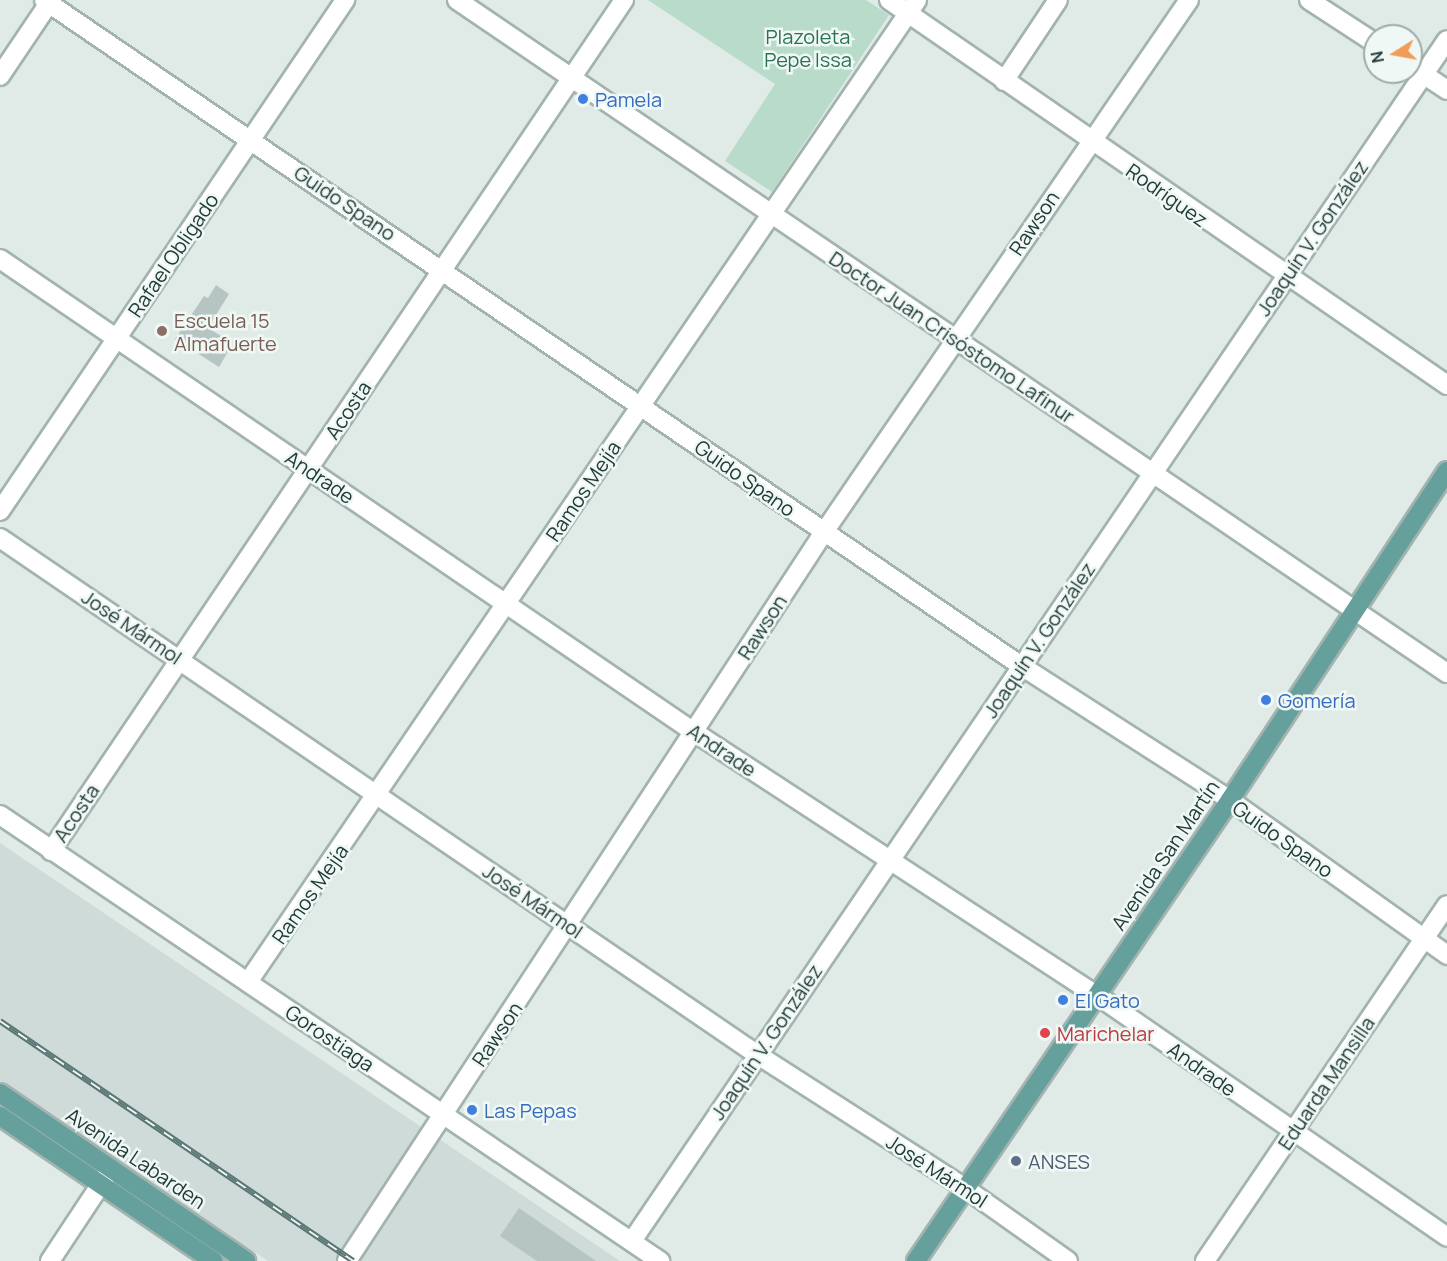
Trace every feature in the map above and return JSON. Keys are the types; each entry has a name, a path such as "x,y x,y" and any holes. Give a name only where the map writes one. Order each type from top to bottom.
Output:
{"main road":[{"name":"Avenida San Martín","path":"916,1261 1230,800 1447,471"},
{"name":"Avenida Labarden","path":"0,1092 246,1261"},
{"path":"0,1116 213,1261"}],"street":[{"name":"Rafael Obligado","path":"0,511 345,0"},
{"name":"Doctor Juan Crisóstomo Lafinur","path":"457,0 1447,673"},
{"name":"Acosta","path":"51,851 624,0"},
{"name":"Rodríguez","path":"889,0 912,6 1004,81 1286,277 1447,385"},
{"path":"1004,81 1058,0"},
{"name":"Rawson","path":"347,1261 569,926 824,532 1089,141 1189,0"},
{"path":"1309,0 1363,35"},
{"name":"Guido Spano","path":"48,1 1023,667 1230,800 1447,955"},
{"path":"0,76 48,1"},
{"name":"Ramos Mejía","path":"248,982 379,795 912,6"},
{"name":"Joaquín V. González","path":"1423,64 1447,40"},
{"path":"1423,74 1447,90"},
{"name":"Joaquín V. González","path":"632,1241 1023,667 1150,472 1286,277 1408,84"},
{"name":"Andrade","path":"0,259 118,336 308,469 694,732 1098,996 1447,1237"},
{"name":"José Mármol","path":"0,537 758,1055 965,1188 1068,1261"},
{"name":"Gorostiaga","path":"0,815 660,1261"},
{"name":"Eduarda Mansilla","path":"1205,1261 1447,905"},
{"path":"50,1261 111,1169"}],"shaded area":[{"path":"0,843 620,1261 268,1261 0,1081"}],"green space":[{"name":"Plazoleta Pepe Issa","path":"648,0 866,0 889,15 772,192 725,161 775,84"}],"building":[{"path":"216,285 229,294 208,328 221,336 217,343 229,350 219,367 175,339 204,296 208,298"},
{"path":"519,1208 596,1261 537,1261 500,1236"}],"railway":[{"path":"0,1021 353,1261"}],"place":[{"name":"Pamela","path":"583,99"},
{"name":"Escuela 15 Almafuerte","path":"162,331"},
{"name":"Gomería","path":"1266,700"},
{"name":"El Gato","path":"1063,1000"},
{"name":"Marichelar","path":"1045,1033"},
{"name":"Las Pepas","path":"472,1110"},
{"name":"ANSES","path":"1016,1161"}]}
